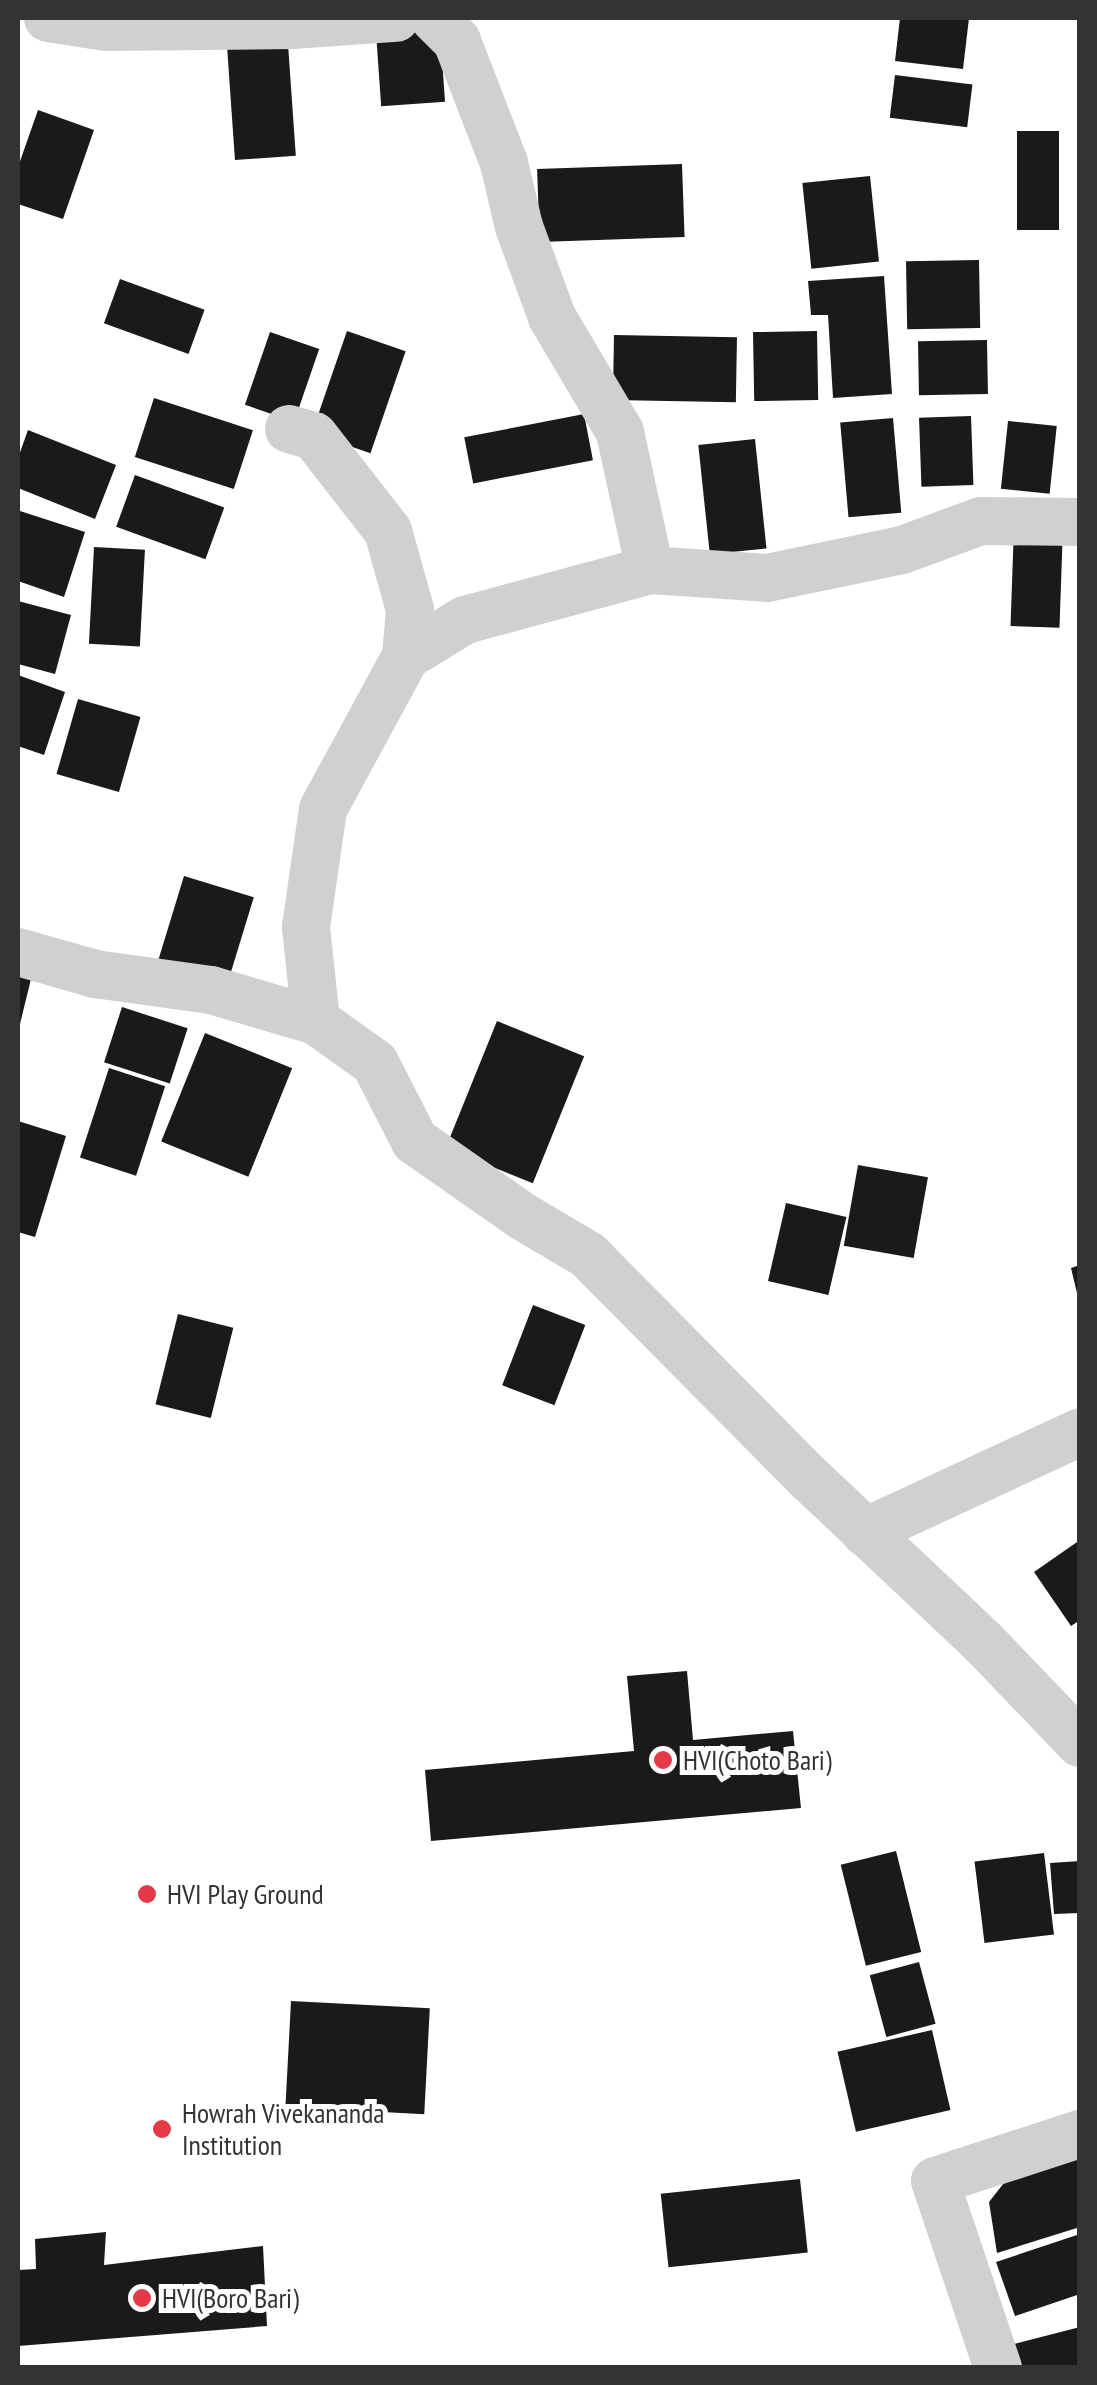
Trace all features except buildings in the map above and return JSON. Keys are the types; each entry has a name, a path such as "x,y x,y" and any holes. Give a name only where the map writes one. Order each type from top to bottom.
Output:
{"street":[{"path":"48,18 125,26 292,25 396,18"},
{"path":"434,18 457,41 504,162 519,227 552,317 620,432 650,570"},
{"path":"289,430 314,436 388,530 410,610 406,656 323,808 306,928 316,1021"},
{"path":"406,656 465,620 650,570 767,578 902,550 981,521 1080,522"},
{"path":"18,952 95,974 211,990 316,1021 375,1063 415,1141 522,1216 588,1254 866,1532 983,1642 1080,1743"},
{"path":"866,1532 1080,1432"},
{"path":"998,2368 935,2181 1080,2134"}],"place":[{"name":"HVI(Choto Bari)","path":"663,1760"},
{"name":"HVI Play Ground","path":"147,1894"},
{"name":"Howrah Vivekananda Institution","path":"162,2129"},
{"name":"HVI(Boro Bari)","path":"142,2298"}]}
